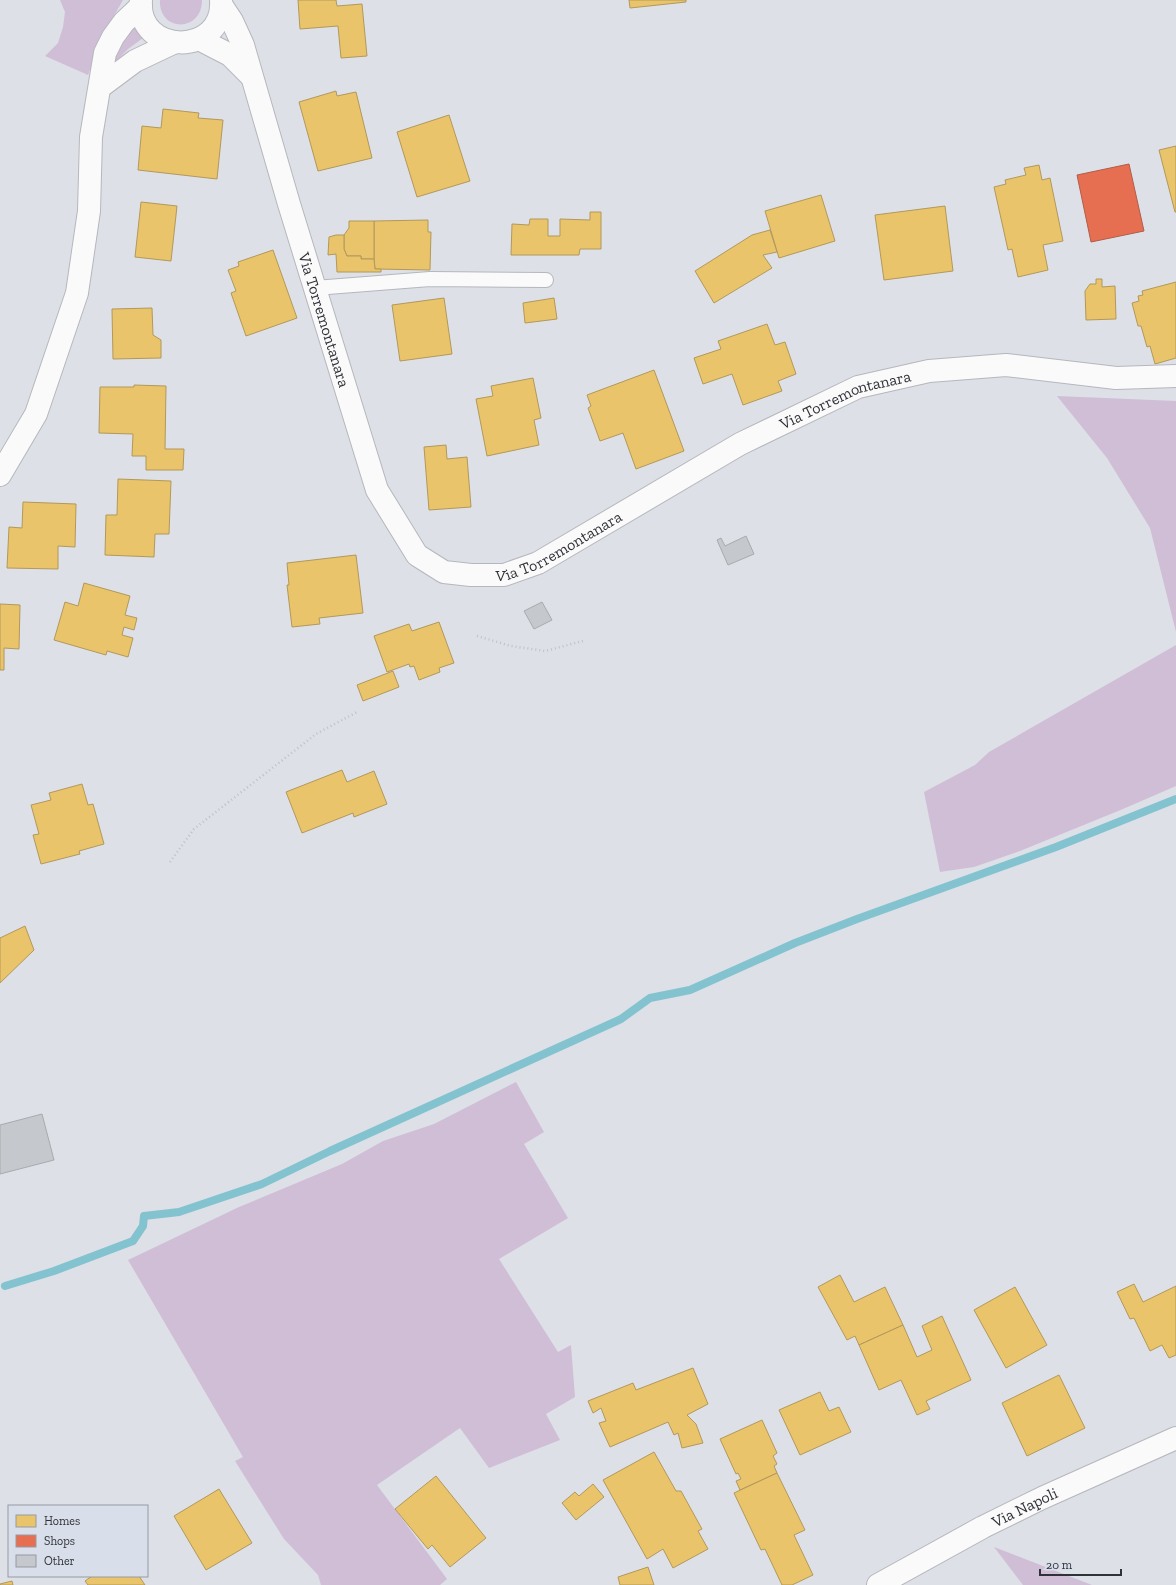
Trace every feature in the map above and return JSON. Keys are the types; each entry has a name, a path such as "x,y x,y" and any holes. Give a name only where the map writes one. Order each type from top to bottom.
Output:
{"street":[{"path":"141,3 143,16 147,26 154,34 173,43 182,44 199,39 215,26 219,16 221,3"},
{"path":"0,476 36,414 76,293 89,211 91,137 105,53 124,22 141,3"},
{"name":"Via Torremontanara","path":"221,3 232,21 243,45 289,204 378,490 417,555 444,572 472,575 504,575 538,563 740,444 858,387 929,371 1006,365 1116,378 1176,376"},
{"path":"199,39 230,55 253,77"},
{"path":"100,87 135,61 173,43"},
{"name":"Via Napoli","path":"878,1585 983,1527 1035,1501 1176,1438"}],"lane":[{"path":"316,288 430,279 546,280"}],"path":[{"path":"477,636 511,646 545,651 584,641"},
{"path":"170,862 194,829 316,734 357,712"}],"shaded area":[{"path":"60,0 123,0 104,33 88,75 45,56 58,43 63,27 65,12"},
{"path":"160,0 202,0 200,11 195,18 188,23 180,24 172,23 166,18 161,11"},
{"path":"134,25 143,38 128,49 111,66 122,42"},
{"path":"1057,396 1176,401 1176,632 1150,528 1107,458"},
{"path":"1176,645 1176,786 1020,851 974,867 940,872 924,792 975,765 989,752"},
{"path":"516,1082 544,1132 524,1144 568,1218 499,1259 558,1352 571,1345 575,1397 546,1414 560,1440 489,1468 460,1428 377,1485 447,1579 440,1585 321,1585 318,1575 284,1539 235,1461 243,1457 128,1260 239,1207 342,1164 383,1141 434,1124"},
{"path":"994,1547 1092,1585 1023,1585"}],"building: Homes":[{"path":"298,0 336,0 337,6 362,4 367,56 341,58 338,26 300,29"},
{"path":"629,0 686,0 686,2 630,8"},
{"path":"336,91 337,96 356,92 372,158 318,171 299,102"},
{"path":"163,109 199,113 198,118 223,120 217,179 138,170 142,126 161,128"},
{"path":"449,115 470,181 417,197 397,132"},
{"path":"1176,146 1176,212 1175,212 1159,150"},
{"path":"1039,165 1042,180 1050,178 1063,241 1043,245 1048,270 1018,277 1012,249 1008,250 994,187 1006,184 1005,180 1026,175 1024,168"},
{"path":"821,195 835,241 779,258 765,211"},
{"path":"141,202 177,206 171,261 135,257"},
{"path":"945,206 953,271 884,280 875,215"},
{"path":"590,212 601,212 601,249 580,249 579,255 511,255 512,224 529,225 530,219 548,219 548,236 560,236 560,219 590,220"},
{"path":"428,220 428,232 431,232 430,270 375,269 374,221"},
{"path":"349,221 374,221 374,259 361,259 361,256 347,256 344,249 344,235 349,228"},
{"path":"770,230 777,252 763,255 772,268 714,303 695,271 752,235"},
{"path":"344,235 344,249 347,256 361,256 361,259 374,259 375,269 381,269 381,272 337,272 336,254 328,255 329,237"},
{"path":"273,250 297,318 246,336 231,293 236,291 228,270 239,266 238,262"},
{"path":"1096,279 1102,279 1102,287 1115,286 1116,319 1086,320 1085,291 1090,284 1096,284"},
{"path":"1176,282 1176,358 1155,364 1150,346 1147,347 1141,326 1138,326 1132,303 1139,301 1138,296 1143,295 1142,291"},
{"path":"444,298 452,354 400,361 392,305"},
{"path":"554,298 557,319 525,323 523,303"},
{"path":"152,308 153,335 161,340 161,358 113,359 112,309"},
{"path":"767,324 775,345 785,342 796,374 778,381 782,391 743,405 732,374 703,384 694,358 721,349 718,341"},
{"path":"654,370 684,451 636,469 623,433 600,441 588,408 591,406 587,395"},
{"path":"533,378 541,418 534,420 539,445 487,456 476,399 493,396 491,386"},
{"path":"134,385 166,386 165,449 184,449 183,470 146,470 146,456 132,456 133,434 99,433 100,387 134,387"},
{"path":"446,445 447,459 467,457 471,507 429,510 424,447"},
{"path":"118,479 171,481 169,534 155,534 154,557 105,555 106,515 117,515"},
{"path":"23,502 76,504 75,547 58,546 58,569 7,568 9,527 22,528"},
{"path":"356,555 363,613 319,618 320,624 292,627 287,585 289,585 287,563"},
{"path":"84,583 130,596 125,615 137,618 134,630 124,627 122,635 133,638 128,657 107,651 106,655 54,640 65,602 78,606"},
{"path":"0,604 20,605 19,649 4,648 4,670 0,670"},
{"path":"439,622 454,663 439,668 440,672 419,680 414,666 410,667 409,664 387,672 374,636 409,624 412,631"},
{"path":"393,671 399,687 363,701 357,685"},
{"path":"342,770 347,782 374,771 387,804 354,817 353,813 302,833 286,792"},
{"path":"82,784 88,805 93,804 104,844 79,851 80,854 41,864 33,835 39,834 31,805 51,800 49,793"},
{"path":"25,926 34,950 0,983 0,938"},
{"path":"840,1275 854,1302 885,1287 903,1325 859,1345 855,1336 847,1340 818,1287"},
{"path":"1134,1284 1143,1302 1176,1286 1176,1355 1169,1358 1162,1345 1150,1351 1134,1318 1130,1319 1117,1292"},
{"path":"1015,1287 1047,1345 1006,1368 974,1310"},
{"path":"942,1316 971,1380 926,1401 930,1409 917,1415 901,1380 879,1390 859,1345 903,1325 917,1357 932,1350 922,1326"},
{"path":"693,1368 708,1404 687,1415 696,1424 703,1443 682,1448 678,1433 674,1435 668,1422 610,1447 599,1423 606,1421 601,1408 593,1413 588,1401 633,1383 636,1390"},
{"path":"1059,1375 1085,1428 1027,1456 1002,1403"},
{"path":"820,1392 829,1411 839,1407 851,1432 800,1455 779,1410"},
{"path":"762,1420 777,1453 773,1456 777,1464 774,1466 777,1473 740,1490 736,1481 741,1479 738,1473 736,1474 720,1439"},
{"path":"654,1452 676,1491 681,1491 702,1529 698,1531 708,1549 673,1568 663,1549 647,1559 603,1480"},
{"path":"777,1473 805,1530 794,1535 813,1575 792,1585 782,1585 765,1549 761,1550 734,1493"},
{"path":"436,1476 486,1538 450,1567 432,1545 428,1549 395,1509"},
{"path":"593,1484 604,1497 576,1520 562,1503 575,1492 579,1496"},
{"path":"219,1489 252,1543 206,1570 174,1516"},
{"path":"648,1567 654,1585 620,1585 618,1577"},
{"path":"91,1577 140,1577 145,1585 88,1585 85,1581"},
{"path":"12,1581 13,1585 0,1585 0,1584"}],"building: Shops":[{"path":"1129,164 1144,231 1091,242 1077,175"}],"building: Other":[{"path":"746,536 754,554 728,565 717,540 721,538 725,546"},
{"path":"542,602 552,620 534,629 524,611"},
{"path":"42,1114 54,1160 0,1174 0,1125"}],"waterway":[{"path":"5,1286 54,1271 133,1241 143,1226 144,1216 179,1212 262,1184 330,1151 621,1019 650,998 690,990 795,943 1056,847 1176,799"}]}
